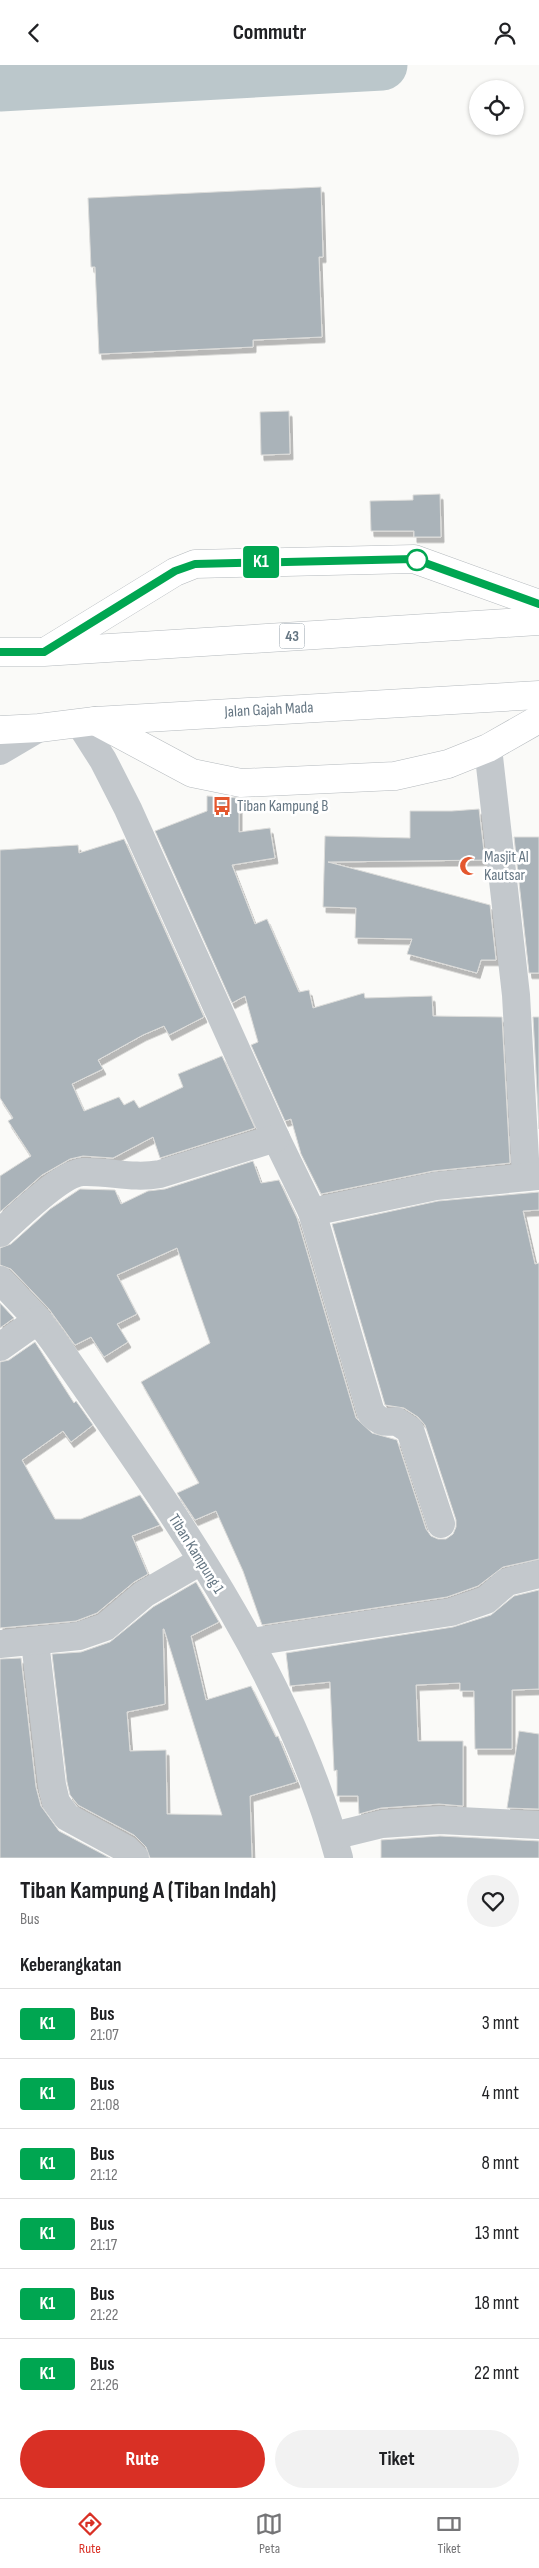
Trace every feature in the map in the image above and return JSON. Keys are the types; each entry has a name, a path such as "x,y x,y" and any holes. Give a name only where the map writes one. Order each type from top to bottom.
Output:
{"highway":[{"path":"44,652 175,571 195,564 414,559 539,604"},
{"name":"43","path":"0,652 44,652 539,621"},
{"name":"Jalan Gajah Mada","path":"0,730 39,728 87,722 539,695"},
{"path":"87,722 192,773 241,783 394,776 448,764 488,748 539,719"}],"street":[{"path":"87,722 276,1138 312,1212 371,1413 379,1421 384,1423 396,1421 410,1430 441,1524"},
{"path":"0,751 39,728"},
{"path":"312,1212 436,1186 533,1176 516,995 488,748"},
{"path":"0,1233 32,1204 69,1177 82,1172 141,1178 276,1138"},
{"name":"Tiban Kampung 1","path":"0,1279 38,1319 141,1468 251,1642 286,1711 336,1847"},
{"path":"0,1347 38,1319"},
{"path":"0,1644 35,1642 79,1636 105,1627 144,1594 201,1561"},
{"path":"251,1642 451,1612 486,1600 507,1582 539,1574"},
{"path":"35,1642 49,1766 56,1802 67,1817 126,1849 135,1858"},
{"path":"336,1847 382,1824 440,1820 539,1825"}],"building":[{"path":"321,187 323,257 319,257 322,337 253,340 253,347 99,354 95,267 91,267 88,198"},
{"path":"289,411 290,454 261,455 260,412"},
{"path":"440,494 441,537 414,537 414,531 371,531 370,501 413,500 413,495"},
{"path":"207,796 239,798 239,832 270,828 275,858 232,865 255,924 267,919 299,992 309,990 313,1008 364,993 365,998 432,996 433,1016 502,1017 510,1163 433,1171 321,1194 301,1154 291,1119 285,1121 251,1045 258,1042 245,996 232,1003 155,831 207,811"},
{"path":"479,809 485,860 328,862 490,905 496,960 481,960 477,973 407,954 412,939 355,938 356,908 323,907 325,836 410,838 410,811"},
{"path":"514,837 539,837 539,973 529,973"},
{"path":"124,839 204,1017 169,1035 164,1026 143,1035 98,1060 103,1069 72,1084 84,1111 119,1097 124,1105 134,1100 139,1108 183,1087 178,1074 222,1056 255,1128 160,1158 153,1137 113,1158 83,1156 70,1159 42,1175 0,1212 0,1176 31,1156 8,1121 13,1118 0,1098 0,850 78,845 79,853"},
{"path":"533,1017 539,1017 539,1129"},
{"path":"253,1161 261,1183 279,1180 297,1218 356,1418 372,1433 397,1440 426,1529 431,1536 438,1539 446,1539 453,1534 456,1520 425,1425 418,1417 404,1408 385,1405 332,1224 438,1201 539,1192 539,1210 523,1211 535,1264 539,1263 539,1559 503,1567 478,1586 447,1597 262,1625 243,1571 216,1511 195,1520 177,1493 199,1483 141,1382 210,1343 177,1248 117,1275 137,1314 117,1324 128,1342 104,1357 91,1337 75,1345 49,1309 11,1269 0,1265 0,1248 11,1244 50,1209 80,1189 115,1190 121,1204 148,1191 165,1189"},
{"path":"0,1303 14,1318 0,1328"},
{"path":"35,1342 74,1403 76,1401 93,1425 71,1442 63,1431 22,1460 55,1519 81,1519 140,1495 160,1525 132,1536 148,1574 134,1582 97,1613 76,1621 0,1628 0,1362 9,1360"},
{"path":"196,1582 219,1622 191,1636 206,1700 251,1686 276,1737 278,1736 297,1782 250,1796 252,1858 150,1858 146,1847 134,1835 78,1805 70,1795 52,1654 81,1652 110,1642 153,1607","holes":["164,1629 222,1815 167,1814 166,1750 130,1751 127,1712 165,1704"]},
{"path":"539,1590 539,1689 512,1690 512,1749 475,1749 474,1691 460,1691 460,1683 416,1685 418,1741 463,1741 463,1806 439,1804 381,1808 359,1814 358,1796 337,1796 337,1770 334,1771 330,1682 290,1686 286,1653 453,1627 491,1615 514,1596"},
{"path":"21,1658 36,1787 41,1806 59,1831 110,1858 0,1858 0,1659"},
{"path":"519,1731 539,1734 539,1809 507,1808"},
{"path":"440,1836 539,1841 539,1858 381,1858 381,1840"}],"waterway":[{"path":"0,86 382,65"}],"bus line":[{"name":"K1","path":"0,652 44,652 175,571 195,564 414,559 539,604"}],"place":[{"name":"Tiban Kampung B","path":"222,806"},
{"name":"Masjit Al Kautsar","path":"469,866"}]}
